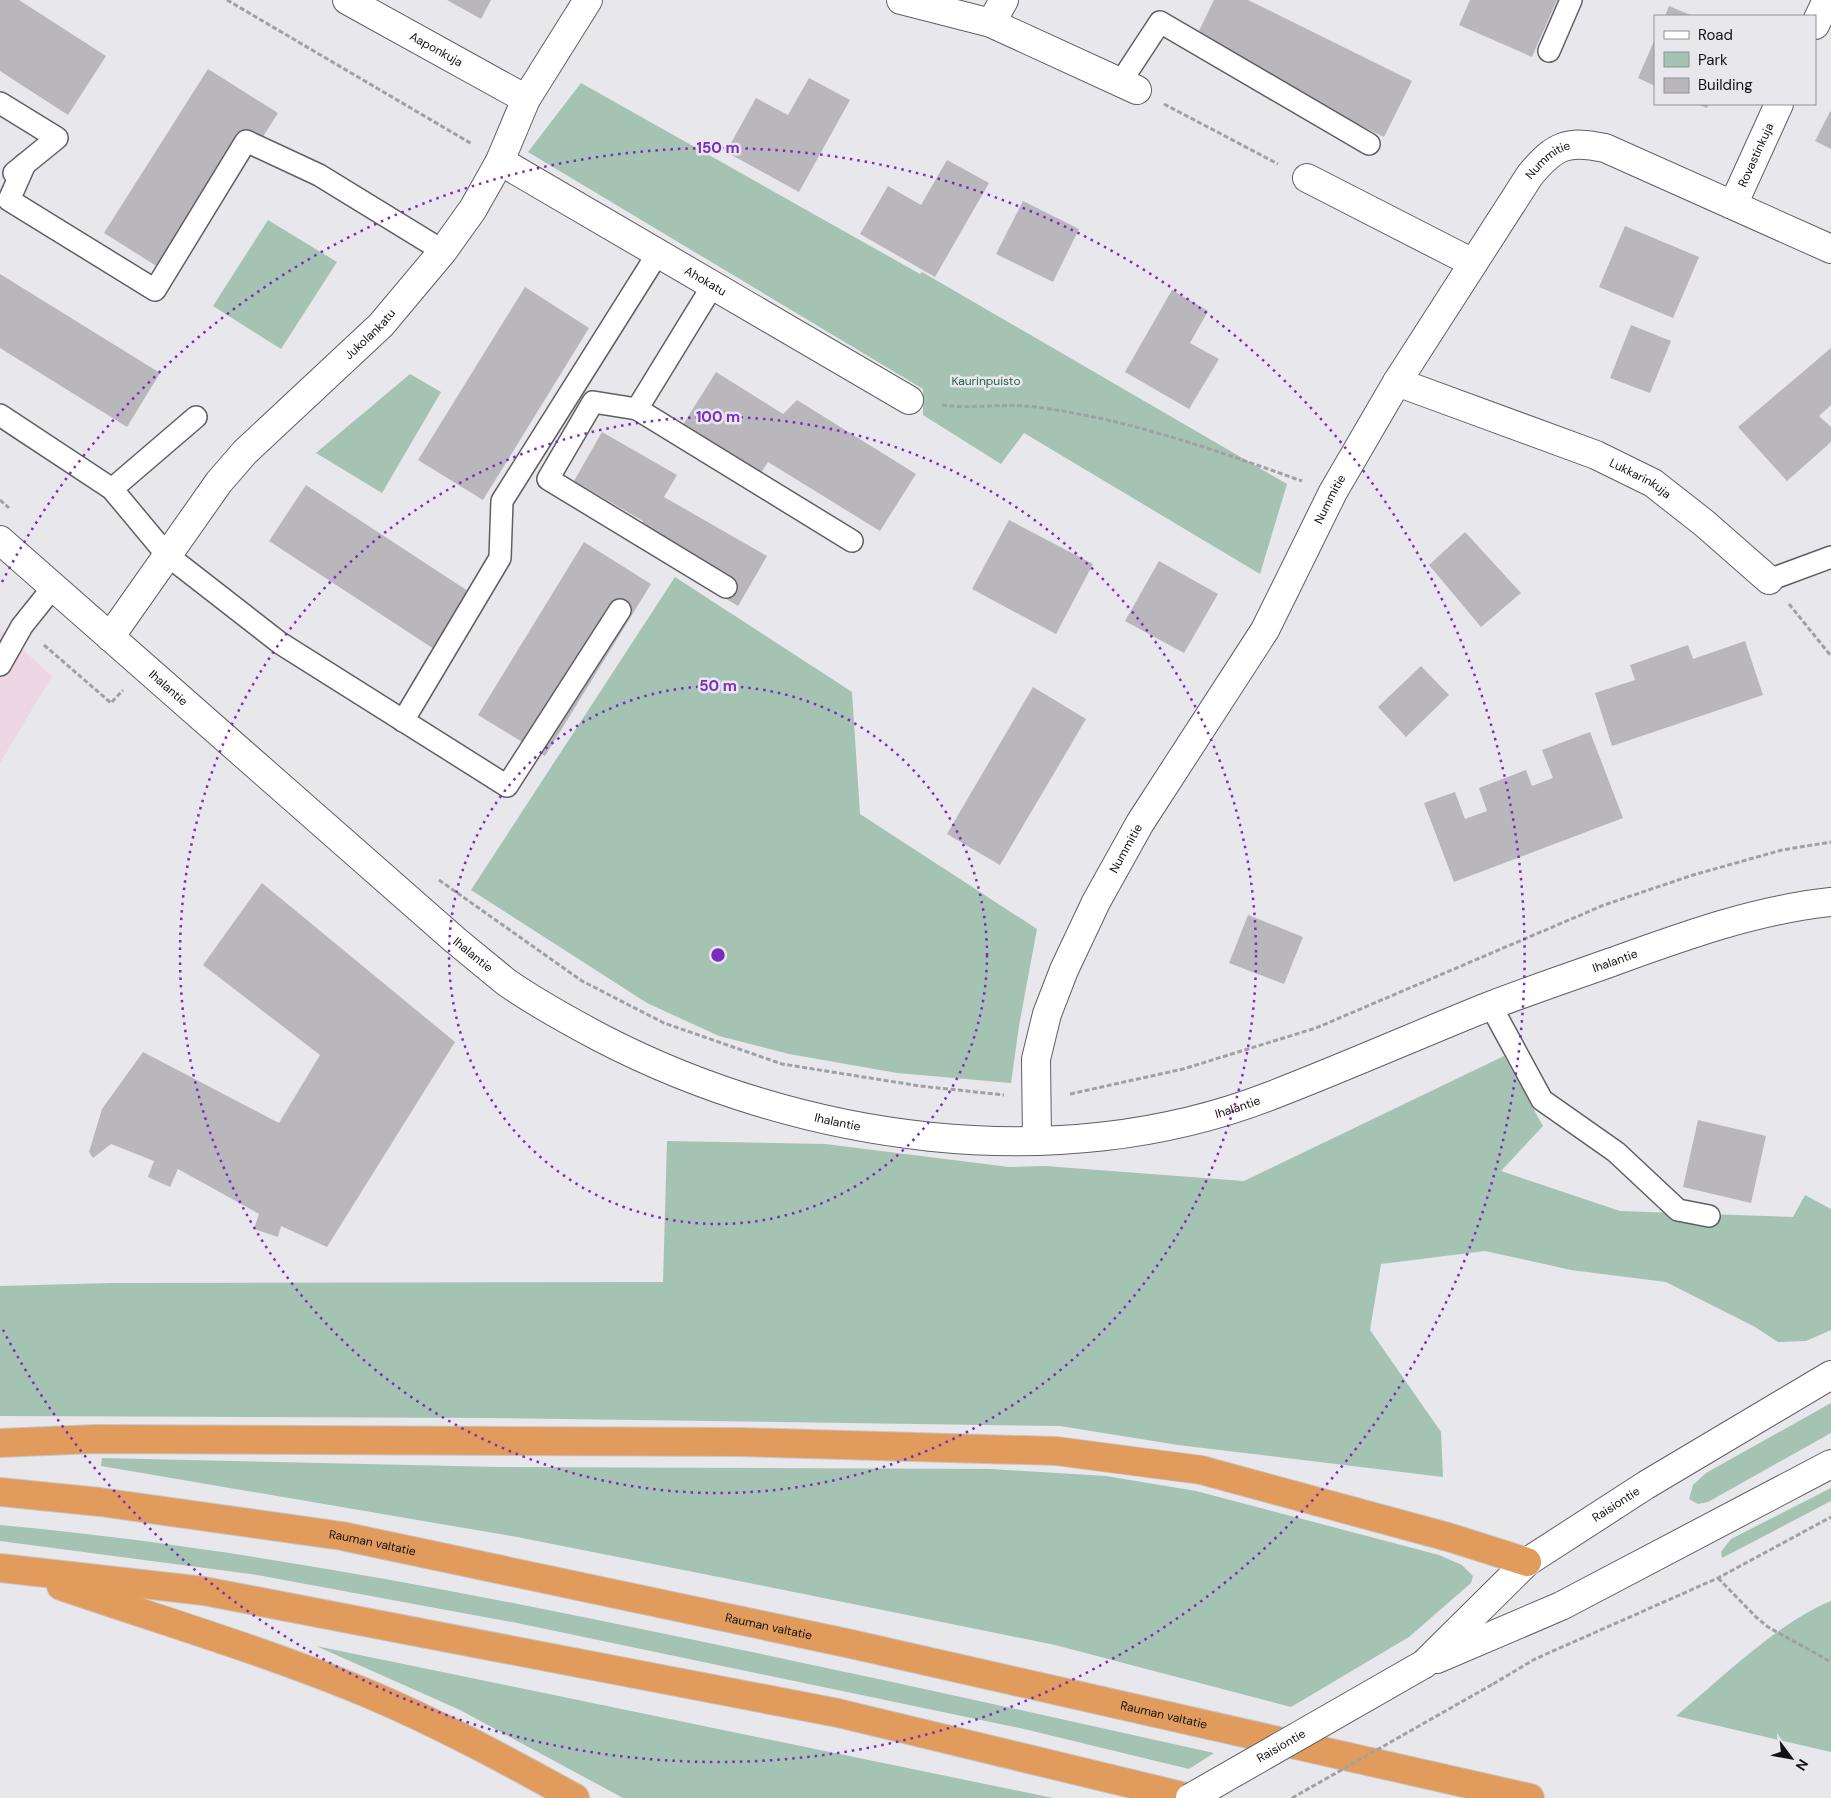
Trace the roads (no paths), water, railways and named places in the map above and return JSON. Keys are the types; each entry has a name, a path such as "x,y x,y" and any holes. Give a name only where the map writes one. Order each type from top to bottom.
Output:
{"highway":[{"path":"0,1443 96,1439 740,1442 1056,1451 1201,1470 1448,1537 1528,1562"},
{"name":"Rauman valtatie","path":"0,1492 100,1502 342,1536 851,1644 1530,1798"},
{"path":"5,1568 299,1667 369,1694 449,1731 575,1798"},
{"path":"5,1568 204,1592 838,1713 1190,1798"}],"street":[{"name":"Aaponkuja","path":"347,0 526,99"},
{"name":"Jukolankatu","path":"110,637 219,482 245,452 381,325 443,251 473,209 500,161 526,99 588,0"},
{"path":"902,0 991,23 1129,87"},
{"path":"991,23 1004,0"},
{"path":"1816,23 1827,0"},
{"name":"Rovastinkuja","path":"1733,205 1779,105"},
{"name":"Nummitie","path":"1037,1140 1036,1058 1048,1014 1064,970 1096,902 1140,824 1265,630 1333,492 1397,382 1530,175 1546,157 1562,146 1582,143 1605,148 1831,249"},
{"name":"Ahokatu","path":"500,161 909,400"},
{"path":"1307,178 1472,264"},
{"name":"Lukkarinkuja","path":"1397,382 1596,455 1653,483 1704,523 1769,580"},
{"name":"Ihalantie","path":"0,540 455,940 508,983 570,1022 638,1057 700,1083 766,1105 830,1120 910,1134 978,1141 1099,1138 1159,1127 1217,1113 1266,1098 1491,1006 1721,924 1789,906 1831,902"},
{"name":"Raisiontie","path":"1424,1664 1528,1562 1646,1485 1831,1375"},
{"name":"Raisiontie","path":"1190,1798 1424,1664 1561,1606 1831,1464"}],"lane":[{"path":"1549,51 1571,0"},
{"path":"1129,87 1160,22 1369,144"},
{"path":"0,103 57,138 0,184"},
{"path":"25,164 9,200 155,290 246,141 319,174 443,251"},
{"path":"403,721 500,558 502,501 658,253"},
{"path":"637,409 714,285"},
{"path":"726,587 548,479 593,402 637,409 852,541"},
{"path":"0,415 112,489 167,555 280,643 507,786 620,610"},
{"path":"112,489 196,417"},
{"path":"1769,580 1831,558"},
{"path":"0,665 22,626 54,586"},
{"path":"1491,1006 1542,1100 1616,1152 1678,1210 1709,1216"}],"park label":[{"name":"Kaurinpuisto","path":"986,381"}]}
